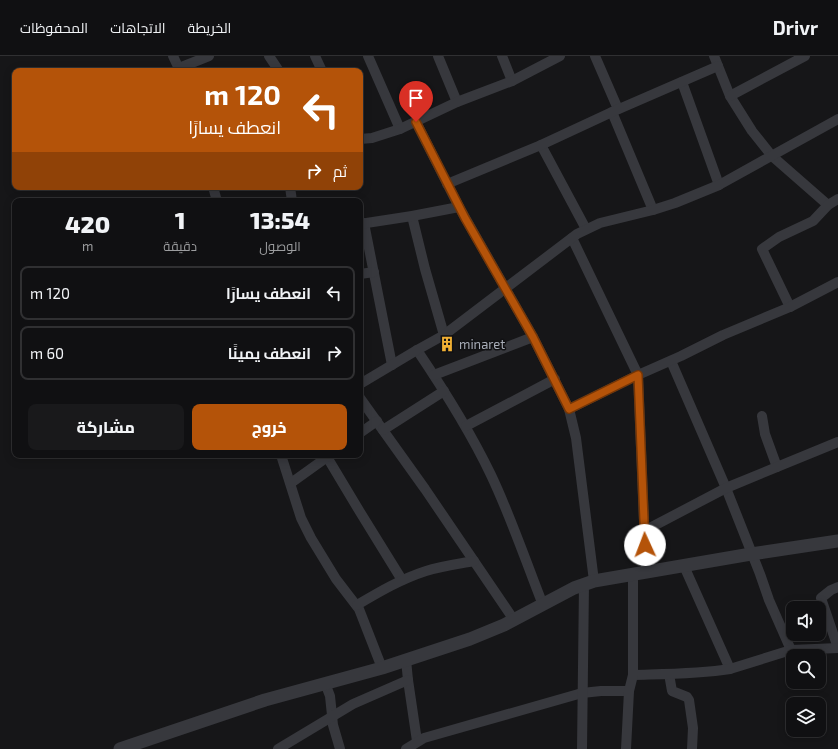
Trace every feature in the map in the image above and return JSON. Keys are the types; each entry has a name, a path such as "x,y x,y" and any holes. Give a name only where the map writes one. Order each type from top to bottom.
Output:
{"street":[{"path":"173,56 178,68"},
{"path":"183,68 209,56"},
{"path":"269,56 277,68"},
{"path":"315,56 321,68"},
{"path":"368,56 400,129"},
{"path":"438,56 457,102"},
{"path":"502,56 512,80"},
{"path":"363,138 400,129 457,102 512,80 560,56"},
{"path":"595,56 653,210"},
{"path":"714,56 730,96 741,114 772,156 828,205"},
{"path":"730,96 789,60 805,56"},
{"path":"447,184 541,145 615,110 718,66"},
{"path":"682,82 719,185"},
{"path":"363,382 444,335 577,234 586,229 600,223 653,210 719,185 838,119"},
{"path":"416,122 459,207 533,337 569,409 576,438 589,583 582,694 582,749"},
{"path":"541,145 586,229"},
{"path":"790,307 762,249 779,236 813,221 828,205 838,199"},
{"path":"363,224 459,207"},
{"path":"412,216 425,269 444,335"},
{"path":"363,228 374,272 392,365"},
{"path":"572,238 638,375 644,531 639,574 633,675 629,691 626,749"},
{"path":"363,274 374,272"},
{"path":"569,409 723,335 790,307 838,282"},
{"path":"434,375 533,337"},
{"path":"417,350 466,426 501,497 543,605"},
{"path":"671,361 726,488 778,623 791,649"},
{"path":"466,426 555,379"},
{"path":"363,432 380,426 444,391"},
{"path":"363,402 514,620"},
{"path":"762,416 765,434 777,467"},
{"path":"644,531 726,488 838,442"},
{"path":"282,458 301,518 311,538 340,585 357,605 366,623 382,668"},
{"path":"291,483 325,458"},
{"path":"329,458 402,580"},
{"path":"120,749 149,744 265,700 382,668 470,640 514,620 563,593 589,583 751,554 838,541"},
{"path":"357,605 402,580 427,571 474,561"},
{"path":"684,566 730,669"},
{"path":"814,649 838,648 821,598 831,590 838,587"},
{"path":"633,675 701,673 730,669 786,652"},
{"path":"406,660 417,741"},
{"path":"669,674 672,691 687,697 689,700 693,728 692,749"},
{"path":"278,749 353,704 408,680"},
{"path":"325,683 330,696 335,733 340,749"},
{"path":"406,749 417,741 472,724 582,694 601,690 629,691"}],"place":[{"name":"minaret","path":"447,344"}],"route":[{"path":"416,122 465,218 533,337 566,400 569,409 638,375 645,545"}]}
